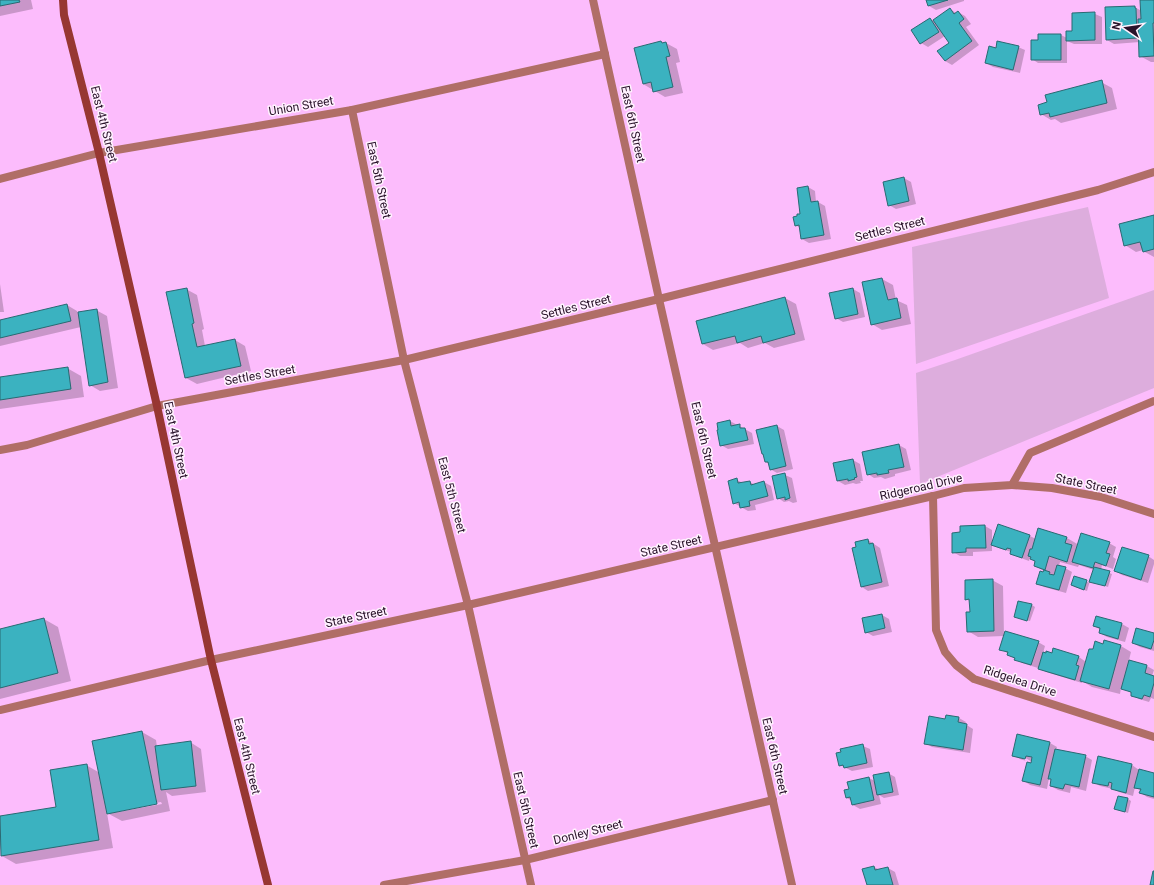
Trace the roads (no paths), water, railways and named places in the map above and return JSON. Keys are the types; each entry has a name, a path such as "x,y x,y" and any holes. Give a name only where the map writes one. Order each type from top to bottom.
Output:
{"main road":[{"name":"East 4th Street","path":"63,0 64,15 99,153 157,406 211,660 268,885"}],"street":[{"name":"East 6th Street","path":"594,0 659,299 792,885"},
{"name":"Union Street","path":"0,179 99,153 352,110 605,54"},
{"name":"East 5th Street","path":"352,110 404,360 468,605 531,885"},
{"name":"Settles Street","path":"0,450 27,445 157,406 404,360 659,299 1098,190 1154,172"},
{"path":"1012,485 1030,453 1154,401"},
{"name":"Ridgeroad Drive","path":"716,547 964,488 1012,485"},
{"name":"State Street","path":"1012,485 1052,488 1101,497 1154,514"},
{"name":"Ridgelea Drive","path":"932,496 936,630 945,652 956,665 974,679 1154,737"},
{"name":"State Street","path":"0,710 211,660 468,605 716,547"},
{"name":"Donley Street","path":"384,885 525,860 773,800"}]}
